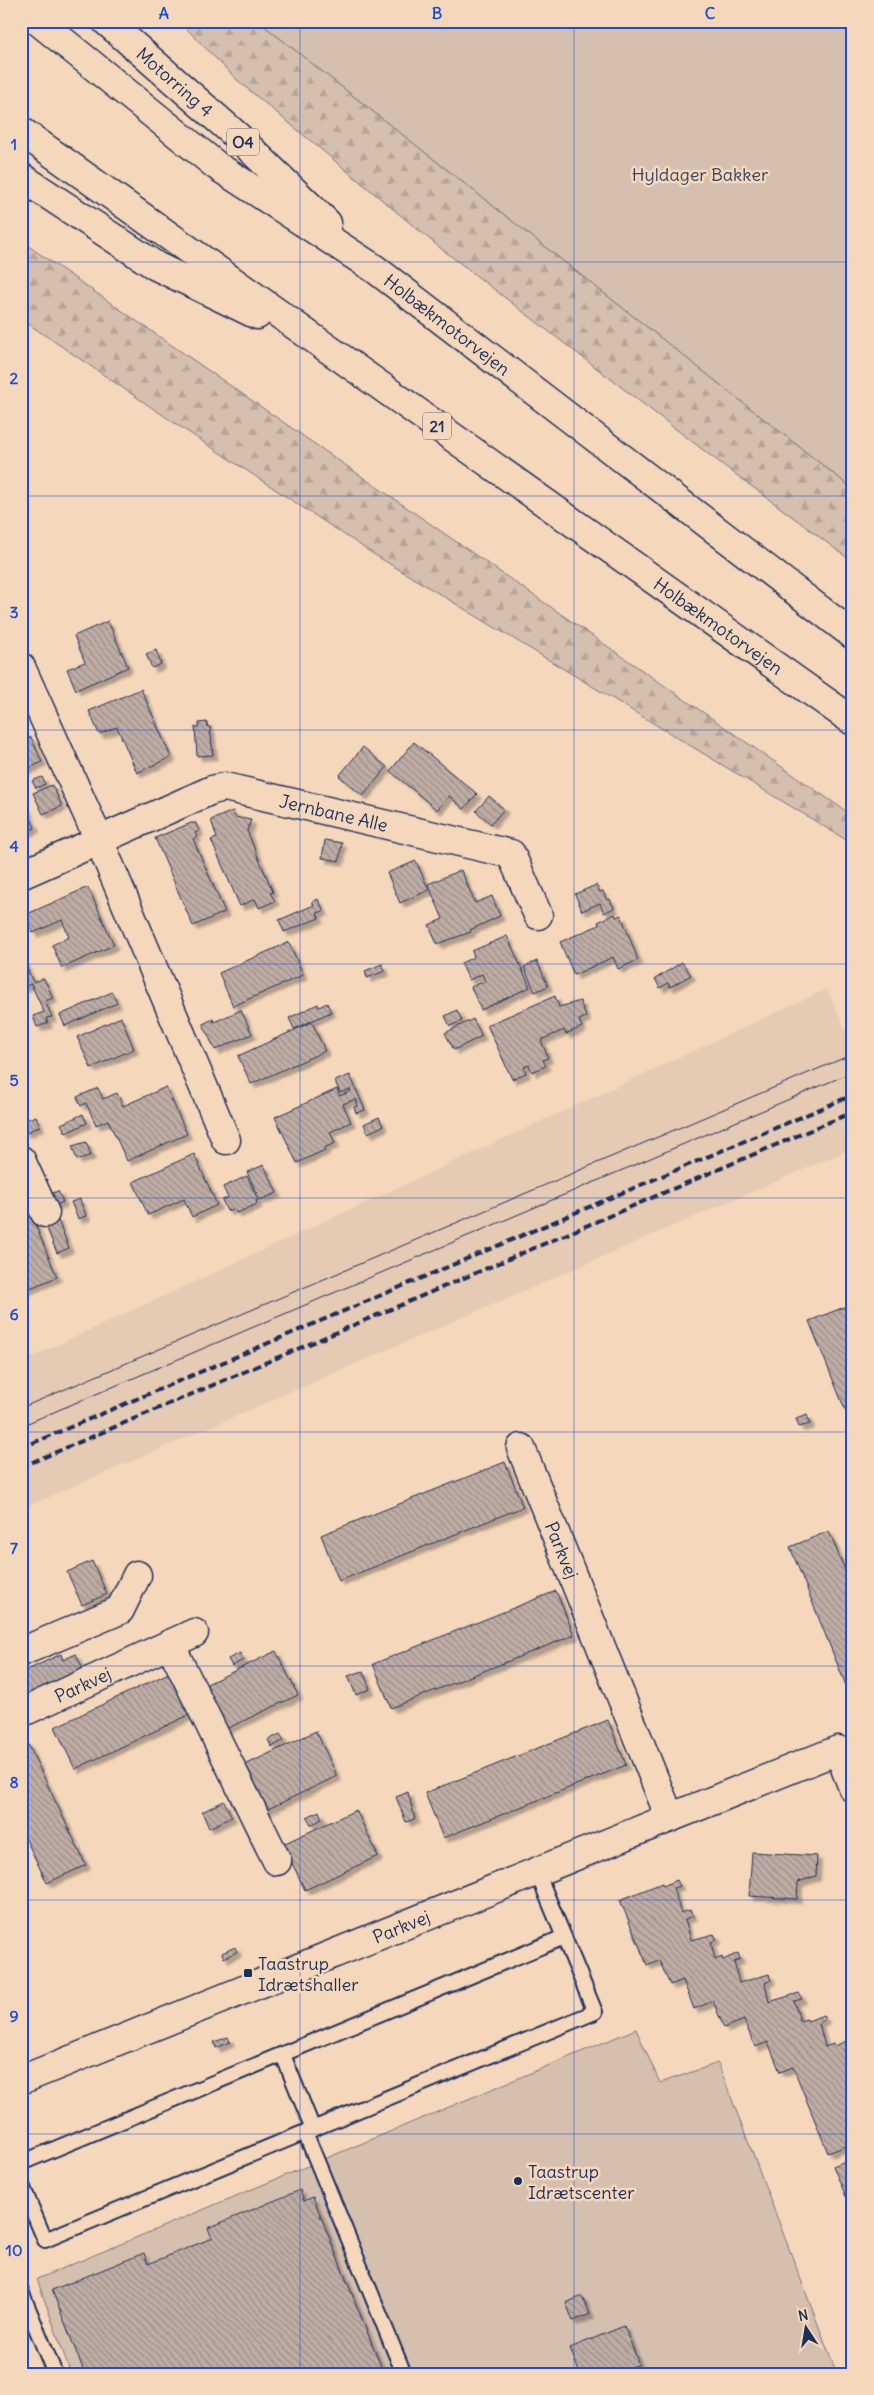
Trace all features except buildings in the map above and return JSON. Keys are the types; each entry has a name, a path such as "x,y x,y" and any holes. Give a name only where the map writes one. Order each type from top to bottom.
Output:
{"main road":[{"name":"Holbækmotorvejen","path":"38,21 217,166 375,269 853,635"},
{"name":"Motorring 4","path":"106,21 237,136 375,269"},
{"name":"Holbækmotorvejen","path":"21,131 853,721"},
{"path":"21,177 156,266 326,348"},
{"path":"21,667 99,840 226,1140"},
{"name":"Jernbane Alle","path":"21,875 212,790 225,787 511,854 538,915"},
{"path":"21,1160 44,1213"},
{"name":"Parkvej","path":"521,1448 670,1818"},
{"path":"21,1652 120,1610 137,1575"},
{"name":"Parkvej","path":"21,1713 182,1638 277,1861"},
{"path":"845,1747 853,1788"},
{"name":"Parkvej","path":"21,2080 845,1747"}],"lane":[{"path":"21,2183 45,2240 595,2012 537,1872"},
{"path":"21,2163 564,1937"},
{"path":"283,2054 309,2131 404,2374"},
{"path":"21,2291 55,2374"}],"shaded area":[{"path":"827,989 849,1038 853,1037 853,1148 21,1509 21,1362"}],"green space":[{"path":"179,21 258,21 853,489 853,562 707,453 439,247 237,80"},
{"name":"Hyldager Bakker","path":"258,21 853,21 853,489"},
{"path":"21,241 853,816 853,844 375,555 21,319"},
{"name":"Taastrup Idrætscenter","path":"636,2029 660,2083 718,2063 837,2374 71,2374 37,2279"}],"tram line":[{"path":"21,1408 853,1054"},
{"path":"21,1426 853,1072"}],"railway":[{"path":"21,1448 853,1095"},
{"path":"21,1467 853,1112"}],"place":[{"name":"Taastrup Idrætshaller","path":"248,1973"},
{"name":"Taastrup Idrætscenter","path":"518,2181"}]}
